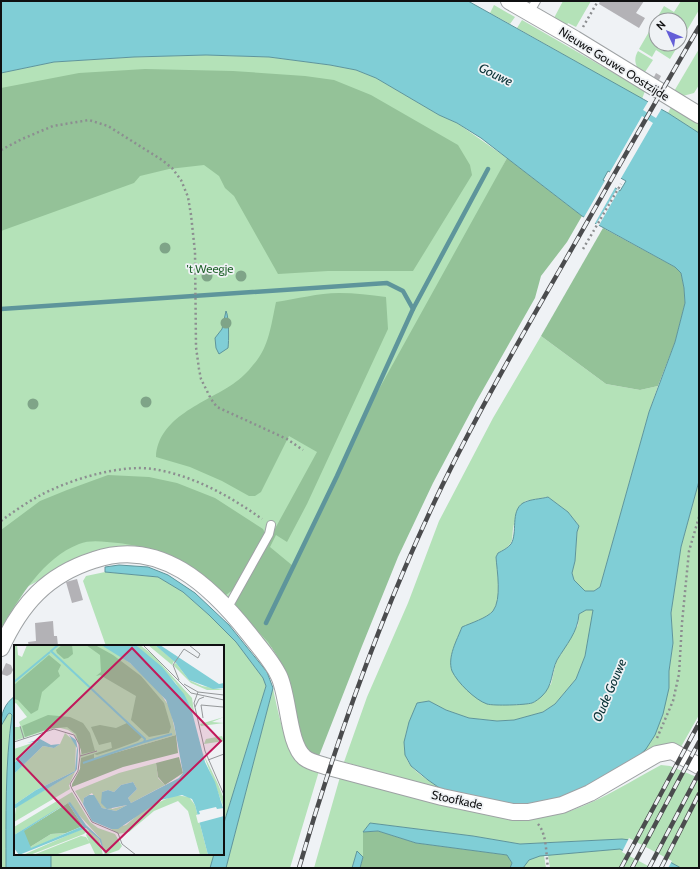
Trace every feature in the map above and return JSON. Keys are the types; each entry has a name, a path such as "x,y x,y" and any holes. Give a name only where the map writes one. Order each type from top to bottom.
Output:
{"street":[{"name":"Nieuwe Gouwe Oostzijde","path":"509,1 532,7 575,39 699,115"},
{"name":"Stoofkade","path":"1,648 15,621 34,596 63,573 86,562 103,557 119,554 147,556 176,566 197,580 240,623 266,656 279,676 285,695 295,744 299,753 306,759 350,774 442,797 513,812 528,812 562,805 590,793 647,758 657,754 672,751 699,766"}],"lane":[{"path":"227,609 269,534 271,525"}],"path":[{"path":"575,39 598,1"},
{"path":"1,150 53,126 89,120 108,126 162,160 172,168 181,180 188,197 191,215 195,252 197,359 201,379 211,399 217,406 287,439 303,450"},
{"path":"583,249 621,184"},
{"path":"1,521 19,508 58,486 110,471 126,469 152,469 202,483 250,510 271,525"},
{"path":"647,758 673,701 680,674 682,623 689,551 699,517"},
{"path":"544,838 548,868"}],"green space":[{"path":"563,1 591,1 576,27 568,23 567,25 554,18"},
{"path":"681,1 699,1 699,10 688,29 688,12 674,12"},
{"path":"494,5 515,17 510,24 490,13"},
{"path":"664,6 674,12 661,12"},
{"path":"522,20 645,91 642,99 517,28"},
{"path":"648,34 648,52 655,52 652,57 639,49"},
{"path":"699,49 699,85 694,93 679,97 673,93"},
{"path":"638,51 653,60 645,72 647,80 637,67 635,59"},
{"path":"659,52 674,52 670,59"},
{"name":"'t Weegje","path":"206,55 269,57 356,70 376,78 439,115 457,123 507,158 300,570 270,651 202,582 117,548 79,558 27,587 1,631 1,73 54,62 134,57"},
{"path":"145,69 233,71 305,76 334,80 371,95 458,145 470,165 472,175 413,271 328,271 278,274 234,196 225,188 219,176 204,165 169,169 140,176 134,183 1,231 1,88 79,73"},
{"path":"671,107 699,121 699,133 668,113"},
{"path":"507,158 582,216 567,242 541,276 535,298 476,402 433,483 398,557 319,756 308,752 303,747 292,697 277,656 268,642 235,607 237,598 317,452 289,436 261,492 255,496 249,496 222,481 190,467 156,457 159,443 165,431 174,421 197,405 233,384 251,368 266,344 276,302 331,293 386,297 388,329 307,504 287,542 276,535 270,547 293,566 306,543 368,409"},
{"path":"603,228 675,267 681,273 685,303 675,342 658,386 640,390 606,384 541,336"},
{"path":"541,336 606,384 640,390 658,386 649,412 600,587 594,591 585,591 574,580 572,573 579,526 568,512 548,497 525,501 513,527 511,543 498,553 496,557 498,593 496,606 487,616 462,627 451,657 487,704 513,705 533,703 551,684 556,662 578,625 579,614 586,610 594,610 585,656 576,679 555,704 543,712 514,720 497,721 469,718 446,710 429,701 417,703 408,726 404,743 407,759 411,766 441,789 344,762 367,697 408,603 439,521 493,418"},
{"path":"108,475 149,477 177,483 215,498 263,529 265,533 234,589 226,595 220,595 177,563 163,554 153,550 98,541 84,542 66,550 44,569 25,591 1,628 1,530 40,501"},
{"path":"699,481 699,715 677,754 630,764 669,688 669,671 673,643 671,613 681,547"},
{"path":"105,572 158,577 183,592 209,615 236,642 263,678 266,686 224,823 224,645 106,645 83,581 86,576"},
{"path":"273,688 282,728 294,758 303,766 319,771 290,868 226,868"},
{"path":"10,713 12,715 7,772 6,868 1,868 1,726 4,719"},
{"path":"661,765 670,766 699,778 699,868 681,868 630,840 622,839 520,844 473,836 370,823 363,832 363,857 357,852 352,868 314,868 340,777 518,819 553,815 584,806"},
{"path":"378,831 416,843 507,855 512,863 510,868 360,868 363,857 363,832"},
{"path":"620,849 656,868 550,868 548,855"},
{"path":"51,855 214,855 210,868 51,868"},
{"path":"544,855 546,868 523,868 532,858"}],"water":[{"path":"1,1 468,1 668,113 699,133 699,481 681,547 671,613 673,643 669,671 669,688 663,714 655,735 646,749 630,764 570,796 526,805 503,803 441,789 411,766 405,755 404,742 409,722 417,703 429,701 446,710 469,718 497,721 514,720 543,712 555,704 576,679 585,656 593,610 586,610 579,614 574,633 557,660 546,692 532,703 496,705 487,704 477,699 454,675 451,666 452,654 462,627 487,616 496,606 498,585 496,557 498,553 511,544 514,534 515,517 519,507 523,503 548,497 568,512 579,526 572,573 574,580 585,591 594,591 600,587 649,412 675,342 685,303 681,273 675,267 582,216 481,138 457,123 439,115 376,78 356,70 269,57 206,55 134,57 54,62 1,73","holes":["608,171 626,181 620,191 603,180"]},
{"path":"226,311 229,335 228,348 219,354 216,348 215,338 222,329"},
{"path":"119,565 148,567 168,575 195,593 229,625 267,672 273,688 226,868 210,868 214,855 224,855 224,823 266,686 263,678 236,642 183,592 158,577 105,572 105,567"},
{"path":"14,697 14,855 51,855 51,868 6,868 7,772 12,715 10,713 8,714 1,726 1,722 6,706"},
{"path":"370,823 473,836 520,844 622,839 630,840 681,868 656,868 620,849 540,856 529,860 523,868 510,868 512,863 507,855 416,843 378,831 363,832"},
{"path":"357,851 363,857 360,868 352,868"}],"pier":[{"path":"649,100 662,108 656,118 643,110"},
{"path":"642,116 653,123 620,180 609,173"},
{"path":"605,180 616,186 594,225 583,219"},
{"path":"617,189 619,190 598,227 595,226"},
{"path":"629,838 672,861 668,868 652,868 622,852"}],"building":[{"path":"600,1 644,1 636,13 645,18 639,28 599,4"},
{"path":"656,73 661,76 658,82 653,79"},
{"path":"77,579 83,600 72,603 66,582"},
{"path":"53,621 54,636 57,636 58,645 29,645 28,642 36,641 35,623"},
{"path":"6,663 11,665 13,670 11,674 7,676 1,674"}],"waterway":[{"path":"413,309 488,169"},
{"path":"1,309 387,283 403,291 413,309 337,476 266,623"}],"railway":[{"path":"299,868 345,722 381,626 420,532 471,428 699,27"},
{"path":"621,868 699,723"},
{"path":"632,868 699,742"},
{"path":"649,868 699,773"},
{"path":"661,868 699,794"}],"water label":[{"name":"Gouwe","path":"496,74"},
{"name":"Oude Gouwe","path":"609,690"}]}
